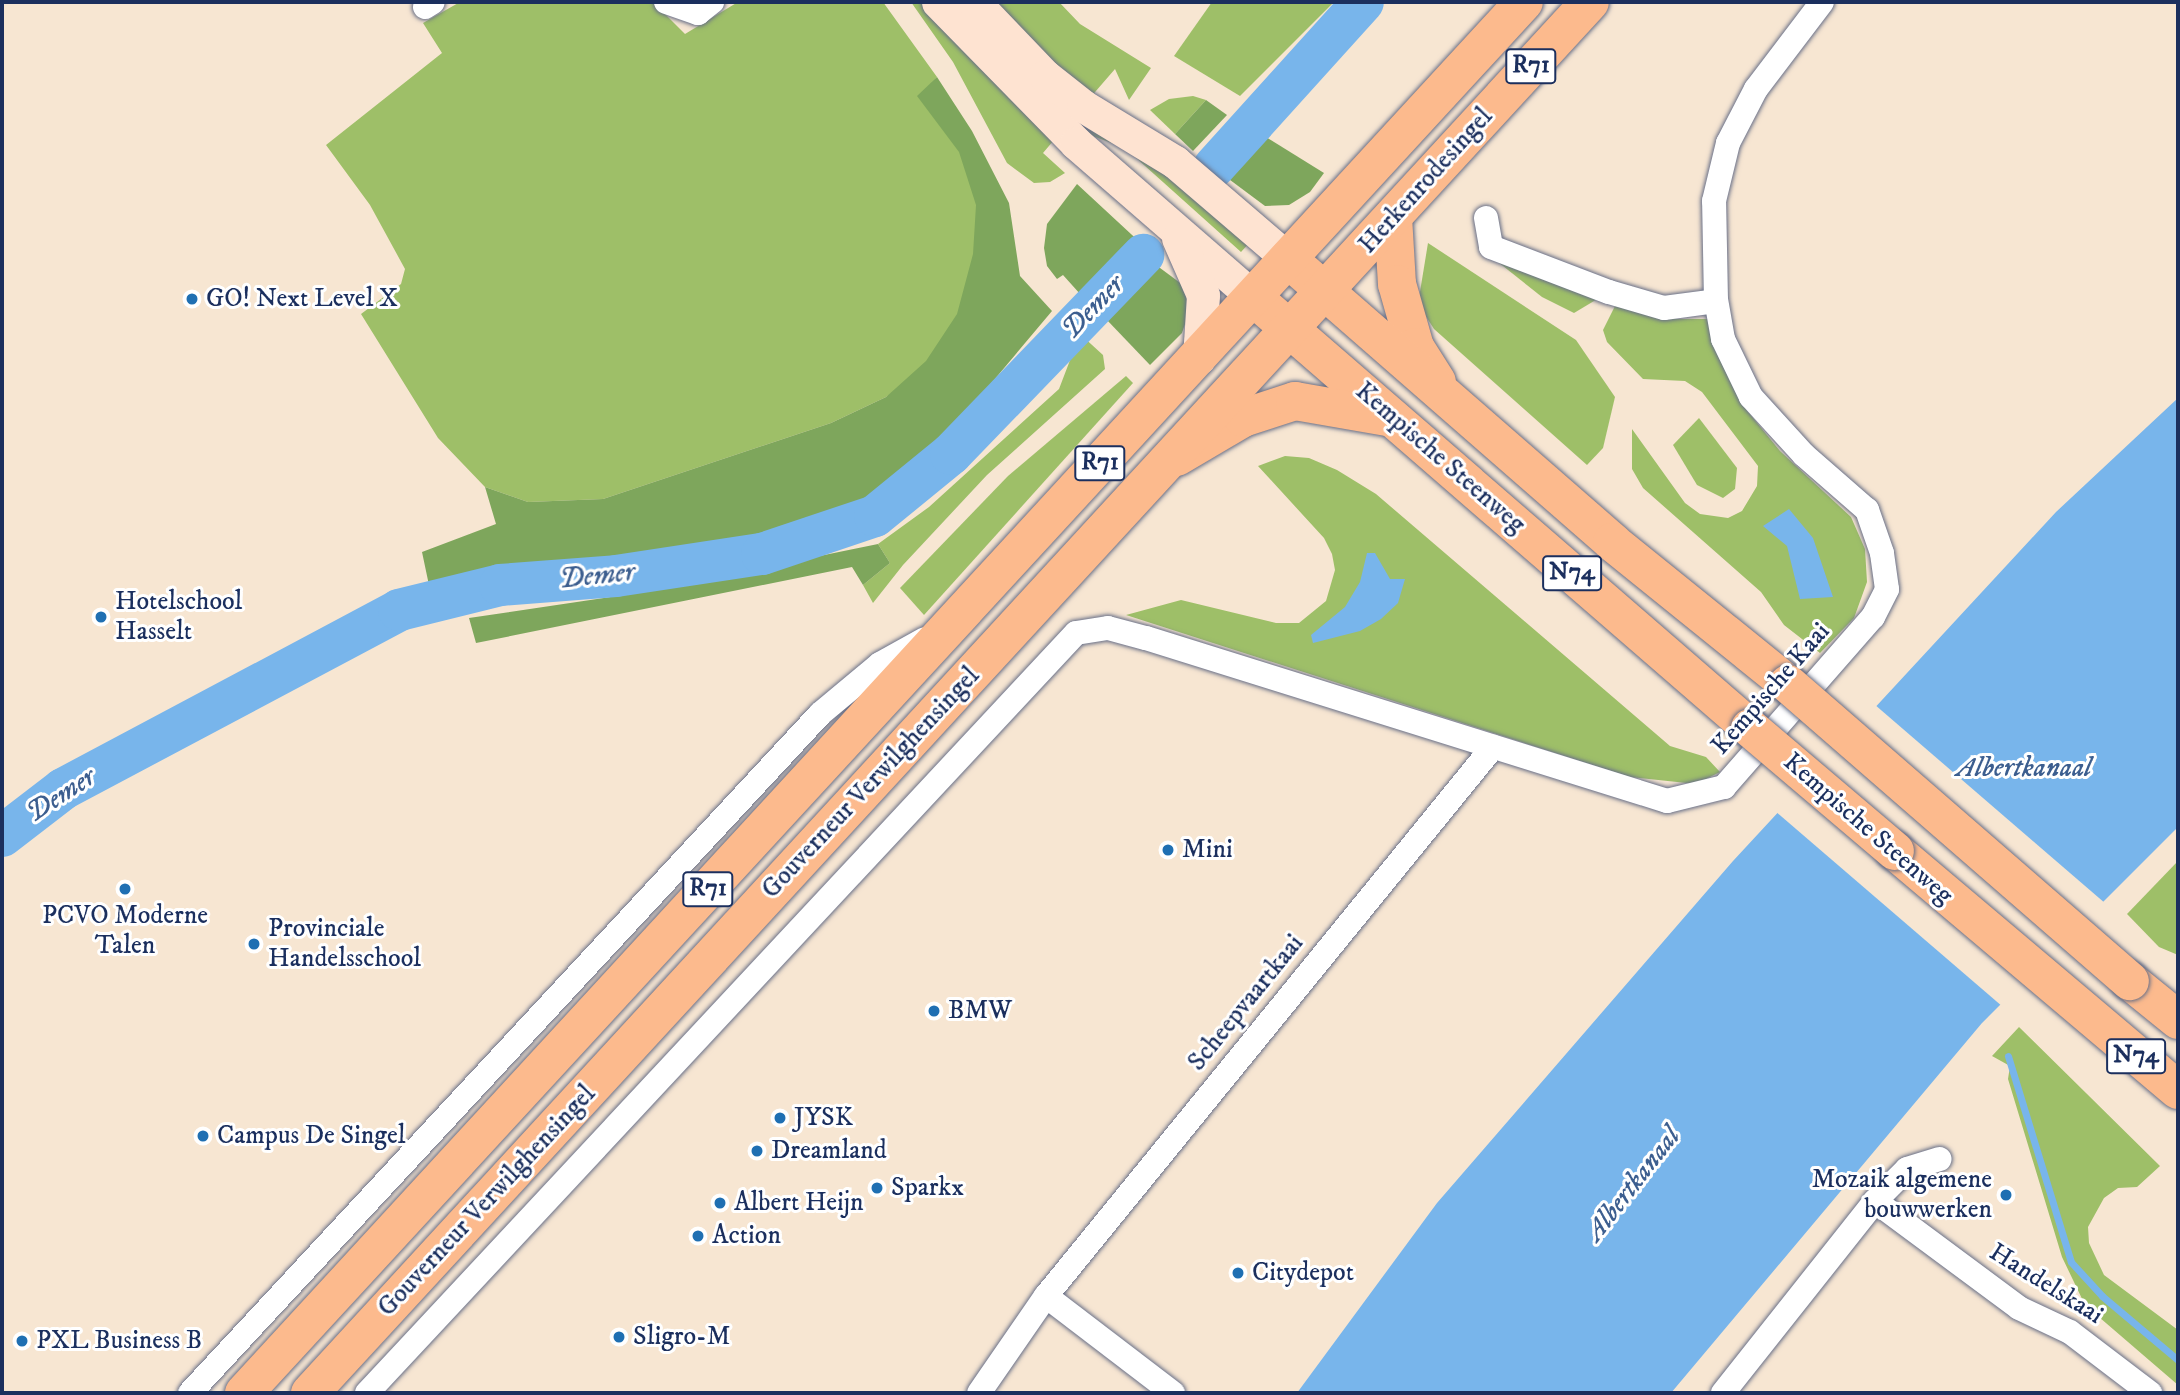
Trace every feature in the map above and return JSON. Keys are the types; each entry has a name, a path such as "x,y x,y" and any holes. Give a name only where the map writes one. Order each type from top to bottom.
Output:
{"main road":[{"name":"Kempische Steenweg","path":"938,2 1073,117 1175,162 1451,405 1788,684 2178,1020"},
{"name":"Kempische Steenweg","path":"974,2 1045,76 1073,117 1187,247 1254,298 1750,728 2094,1022 2178,1090"},
{"name":"Herkenrodesingel","path":"1288,259 1524,2"},
{"name":"Herkenrodesingel","path":"1290,329 1590,2"},
{"path":"1393,217 1397,284 1415,347 1451,405"},
{"path":"1187,247 1202,295 1199,358"},
{"name":"Gouverneur Verwilghensingel","path":"244,1393 945,628 1199,358 1288,259"},
{"name":"Gouverneur Verwilghensingel","path":"310,1393 1290,329"},
{"path":"1168,462 1243,418 1295,401 1394,418"},
{"path":"2094,1022 2134,1082 2178,1117"}],"street":[{"path":"666,2 698,13 712,2"},
{"name":"Kempische Kaai","path":"1146,638 1667,801 1724,787 1873,617 1887,589 1882,553 1867,510 1804,455 1751,397 1723,339 1716,301 1714,201 1728,143 1756,89 1822,2"},
{"path":"1486,218 1491,247 1609,292 1664,308 1716,301"},
{"name":"Gouverneur Verwilghensingel","path":"367,1393 1062,644 1091,627 1146,638"},
{"name":"Gouverneur Verwilghensingel","path":"190,1393 820,713 880,664 945,628"},
{"name":"Scheepvaartkaai","path":"979,1393 1046,1296 1493,747"},
{"path":"1723,1393 1875,1201 1907,1169 1940,1159"},
{"name":"Handelskaai","path":"1875,1201 2019,1308 2070,1332 2150,1393"},
{"path":"298,1335 299,1275"},
{"path":"1046,1296 1173,1393"}],"green space":[{"path":"460,2 653,2 685,34 738,2 883,2 937,77 930,85 986,179 975,335 886,397 831,423 603,499 528,502 485,487 438,438 361,314 401,284 405,269 370,205 326,145 442,53 423,23"},
{"path":"911,2 929,2 1054,140 1043,153 1065,173 1050,182 1034,183 1007,163 953,62"},
{"path":"965,2 1252,240 1241,252 1125,148 1082,132"},
{"path":"986,2 1059,2 1080,24 1151,68 1129,100 1115,69 1089,99"},
{"path":"1212,2 1334,2 1240,96 1174,56"},
{"path":"937,77 972,131 1009,203 1020,276 1052,311 926,461 856,512 769,541 430,590 422,552 496,524 485,487 528,502 603,499 831,423 886,397 926,361 957,314 973,254 976,205 959,152 917,96"},
{"path":"1193,96 1206,100 1175,134 1150,110 1169,99"},
{"path":"1206,100 1227,115 1193,151 1175,134"},
{"path":"1261,134 1324,173 1310,192 1289,205 1265,206 1222,174"},
{"path":"1077,184 1145,247 1090,305 1063,275 1057,279 1047,266 1044,248 1047,224"},
{"path":"1428,243 1576,340 1615,397 1603,448 1587,465 1434,329 1418,304"},
{"path":"1498,262 1599,298 1574,313 1542,297"},
{"path":"1156,265 1183,285 1191,306 1182,333 1150,365 1106,319 1112,304"},
{"path":"1617,302 1677,319 1709,319 1740,402 1780,451 1851,517 1865,549 1867,582 1854,618 1820,653 1784,625 1761,592 1643,488 1632,469 1632,429 1685,503 1700,514 1728,518 1742,511 1757,486 1758,466 1702,392 1685,381 1643,379 1607,342 1603,330"},
{"path":"1080,334 1103,355 1105,369 987,475 903,565 873,603 863,585 890,563 878,544 929,507 1059,389"},
{"path":"1126,376 1133,383 924,615 900,588 1008,476"},
{"path":"1699,418 1737,468 1735,489 1723,498 1697,485 1673,445"},
{"path":"1285,456 1309,458 1337,470 1376,494 1670,746 1706,757 1720,772 1696,784 1630,777 1126,615 1181,600 1276,623 1299,623 1326,601 1335,570 1332,554 1324,538 1258,466"},
{"path":"878,544 890,563 863,585 852,567 476,643 469,618 644,592"},
{"path":"2178,861 2178,955 2159,947 2127,914"},
{"path":"2019,1027 2160,1166 2137,1187 2118,1188 2104,1198 2088,1227 2089,1243 2104,1275 2178,1330 2178,1385 2085,1305 2062,1257 2008,1079 2010,1066 1992,1056"}],"water":[{"name":"Albertkanaal","path":"2178,398 2178,827 1982,1023 1671,1393 1297,1393 1437,1203 1733,861 2056,512"},
{"path":"1789,509 1813,538 1833,597 1800,599 1787,546 1763,526"},
{"path":"1367,553 1375,553 1390,579 1405,579 1398,603 1381,619 1360,631 1313,643 1311,635 1345,607 1360,582"}],"pier":[{"path":"1874,704 2106,904 2003,1007 1775,811"}],"waterway":[{"name":"Demer","path":"1214,167 1363,2"},
{"name":"Demer","path":"2,836 63,789 399,610 500,585 616,576 762,554 875,516 951,454 1143,255"},
{"path":"2008,1056 2071,1262 2102,1296 2178,1360"}],"place":[{"name":"GO! Next Level X","path":"192,299"},
{"name":"Hotelschool Hasselt","path":"101,617"},
{"name":"Mini","path":"1168,850"},
{"name":"PCVO Moderne Talen","path":"125,889"},
{"name":"Provinciale Handelsschool","path":"254,944"},
{"name":"BMW","path":"934,1011"},
{"name":"JYSK","path":"780,1118"},
{"name":"Campus De Singel","path":"203,1136"},
{"name":"Dreamland","path":"757,1151"},
{"name":"Sparkx","path":"877,1188"},
{"name":"Mozaik algemene bouwwerken","path":"2006,1195"},
{"name":"Albert Heijn","path":"720,1203"},
{"name":"Action","path":"698,1236"},
{"name":"Citydepot","path":"1238,1273"},
{"name":"Sligro-M","path":"619,1337"},
{"name":"PXL Business B","path":"22,1341"}]}
